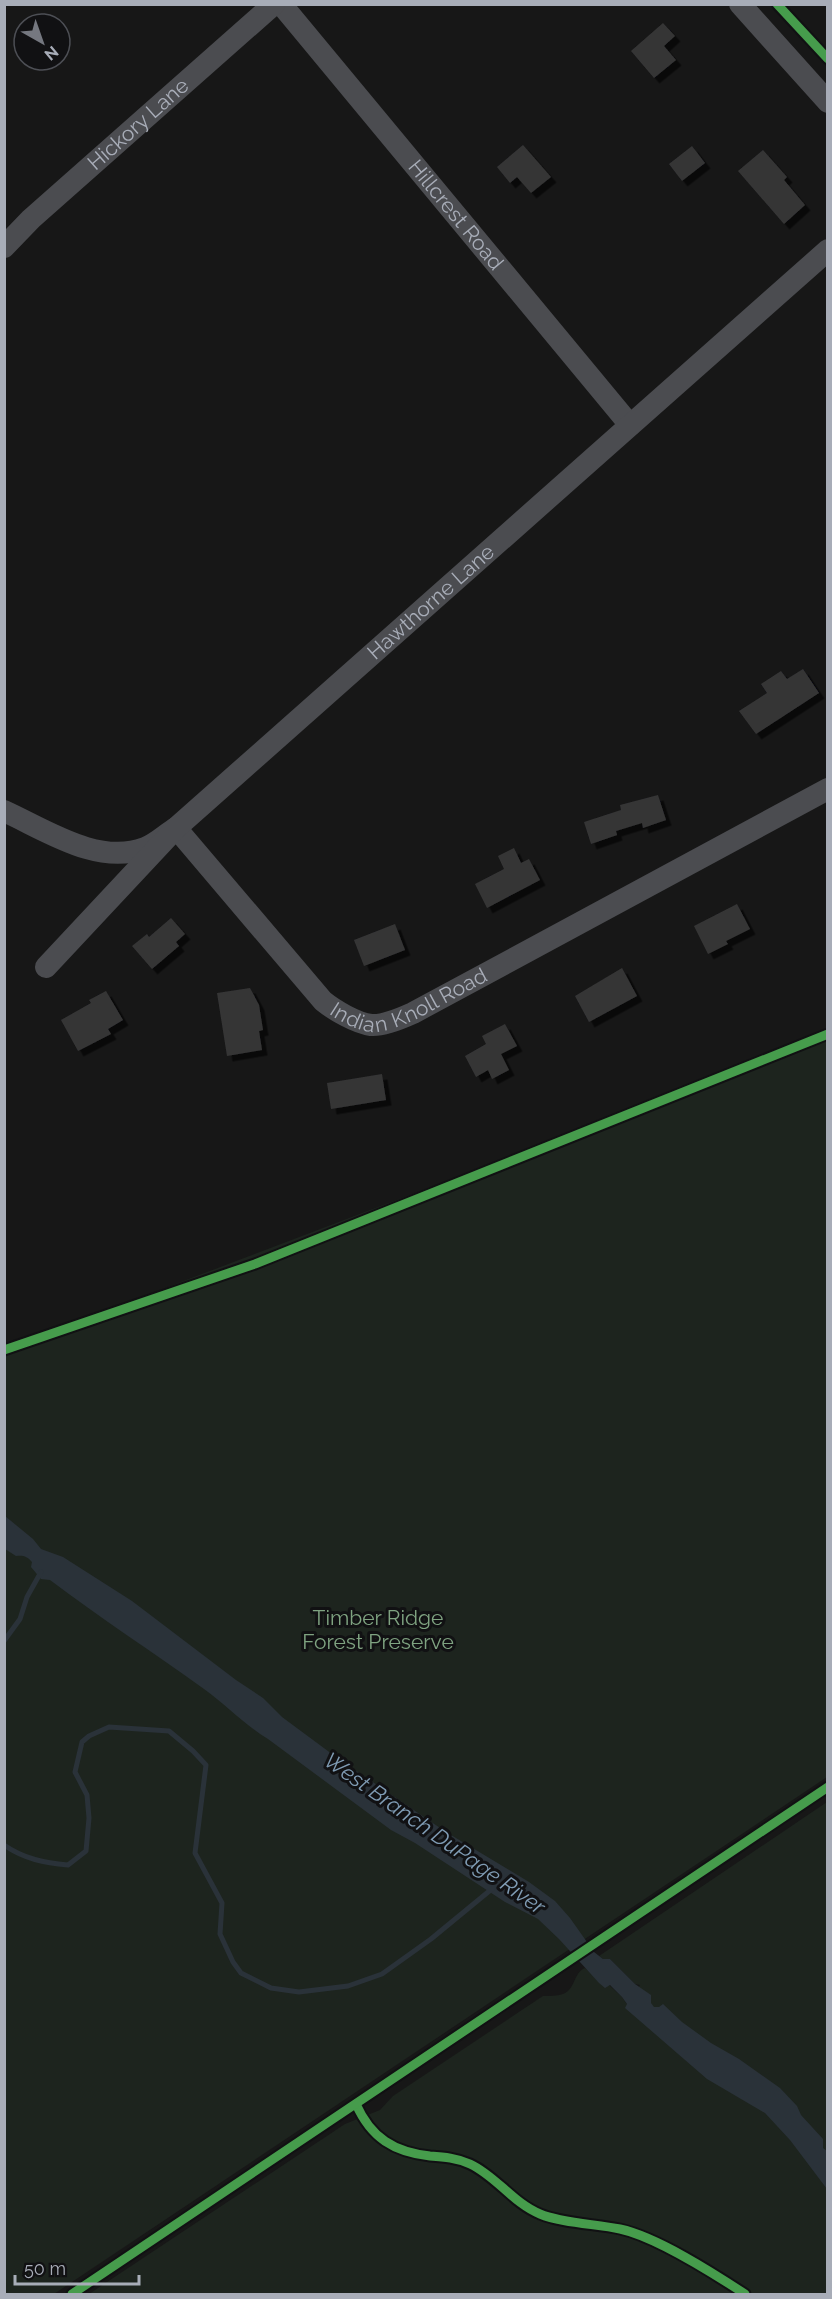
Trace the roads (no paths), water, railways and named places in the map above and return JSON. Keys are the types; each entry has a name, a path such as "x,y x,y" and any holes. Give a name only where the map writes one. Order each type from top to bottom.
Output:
{"street":[{"name":"Hickory Lane","path":"4,247 31,219 274,4"},
{"name":"Hillcrest Road","path":"281,4 630,425"},
{"path":"740,4 828,102"},
{"name":"Hawthorne Lane","path":"46,967 176,828 828,250"},
{"name":"Indian Knoll Road","path":"176,828 323,1001 336,1011 371,1025 413,1013 828,789"},
{"path":"4,811 89,850 118,855 146,848 176,828"}],"water":[{"name":"West Branch DuPage River","path":"5,1516 33,1539 41,1549 63,1557 132,1601 263,1698 282,1717 336,1757 446,1832 529,1882 555,1901 594,1952 603,1959 610,1959 635,1984 651,1995 651,2003 654,2007 663,2004 682,2022 711,2043 739,2059 780,2088 797,2106 801,2115 823,2139 823,2148 827,2151 827,2189 790,2140 765,2113 707,2079 625,2008 627,2004 622,1997 610,1985 605,1988 599,1983 538,1919 505,1902 415,1843 391,1830 251,1728 204,1689 50,1580 41,1579 31,1567 32,1562 28,1558 16,1556 5,1549"}],"waterway":[{"path":"4,1641 20,1619 27,1597 41,1572"},
{"name":"West Branch DuPage River","path":"4,1845 35,1860 68,1865 86,1851 89,1818 87,1795 75,1772 82,1742 89,1736 109,1727 169,1731 206,1765 195,1853 222,1903 220,1934 233,1962 241,1973 271,1988 299,1992 348,1986 382,1974 431,1939 493,1888"}],"park label":[{"name":"Timber Ridge Forest Preserve","path":"378,1630"}]}
